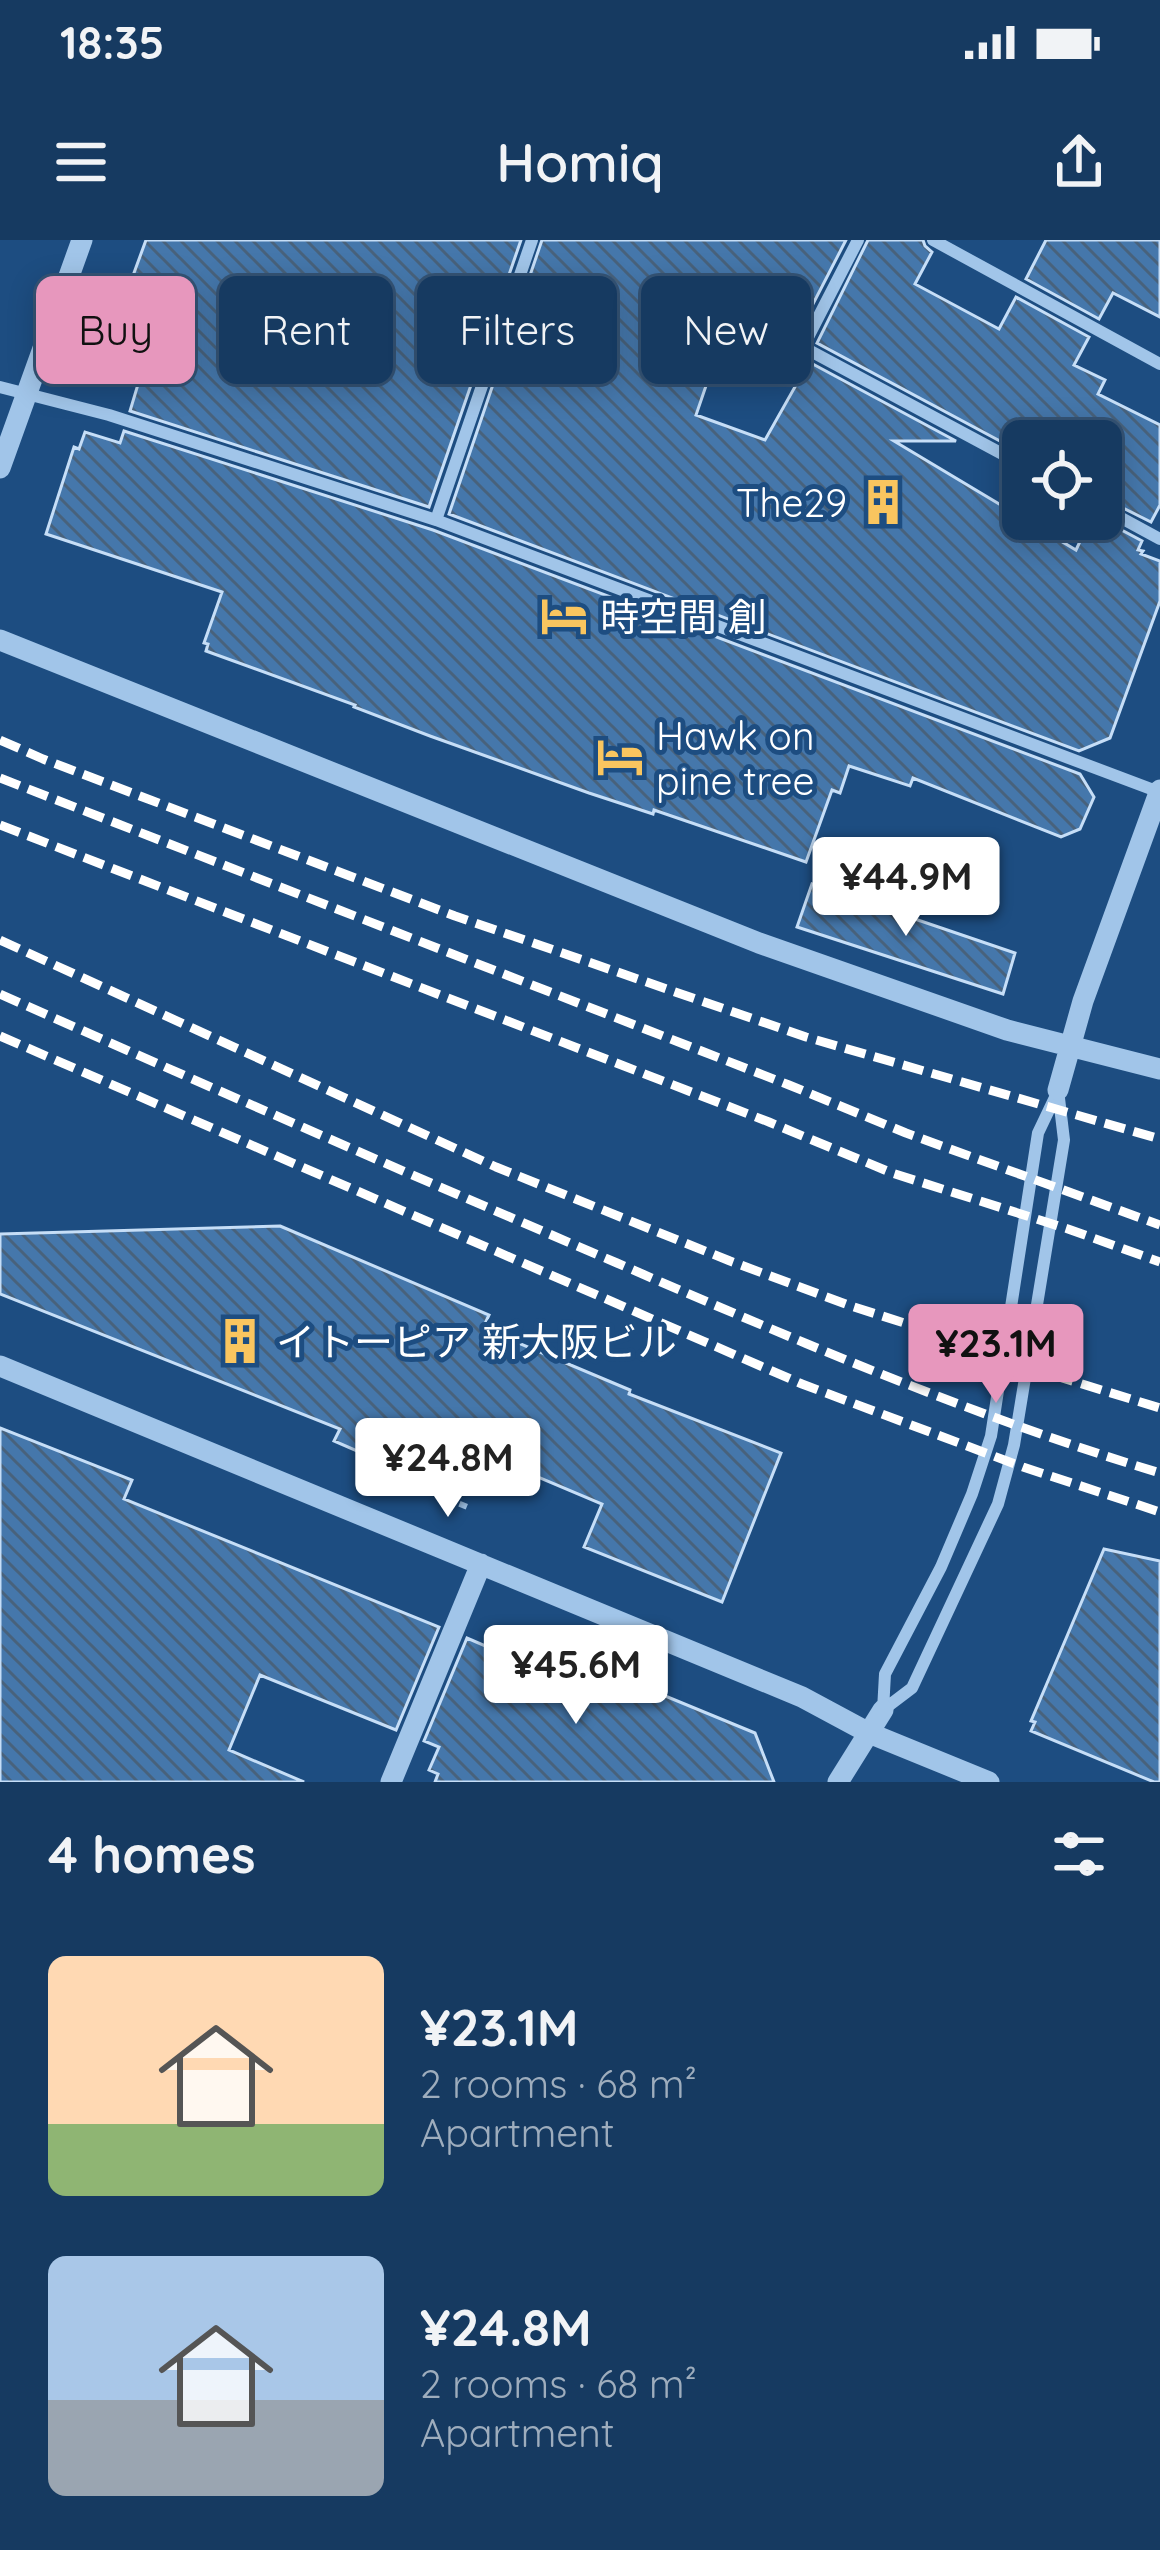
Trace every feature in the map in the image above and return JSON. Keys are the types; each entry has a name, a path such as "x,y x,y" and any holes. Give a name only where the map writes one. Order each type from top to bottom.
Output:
{"street":[{"path":"0,468 82,240"},
{"path":"436,520 532,240"},
{"path":"858,240 803,347 1002,454"},
{"path":"933,240 1160,364"},
{"path":"0,387 109,415 436,520 1160,791 1083,1001 1058,1090 1038,1133 991,1436 940,1568 885,1674 883,1710"},
{"path":"1122,518 1160,539"},
{"path":"0,640 759,943 1007,1030 1160,1070"},
{"path":"838,1782 883,1710 912,1688 998,1504 1014,1445 1064,1140 1058,1090"},
{"path":"0,1366 802,1697 869,1732 989,1782"},
{"path":"391,1782 481,1564"}],"path":[{"path":"462,1508 484,1454"}],"building":[{"path":"146,240 521,240 509,276 417,276 417,384 471,384 429,507 130,411 138,384 195,384 195,276 133,276"},
{"path":"542,240 846,240 811,308 811,276 641,276 641,384 707,384 696,415 765,440 797,384 811,384 811,363 956,441 894,441 1002,506 1002,540 1059,540 1076,550 1081,540 1122,540 1122,530 1142,541 1141,554 1160,561 1160,601 1110,738 1079,751 449,514 493,384 617,384 617,276 530,276"},
{"path":"868,240 923,240 932,252 915,284 999,329 1016,297 1089,337 1074,365 1105,380 1098,394 1160,425 1160,505 1151,522 1122,508 1122,420 1002,420 1000,441 817,343"},
{"path":"1046,240 1160,240 1160,317 1113,293 1099,319 1026,279"},
{"path":"124,431 433,530 1080,774 1094,797 1080,829 1061,837 913,778 910,786 849,766 840,793 832,790 806,862 430,736 206,651 208,644 204,643 222,592 46,534 74,447 79,449 85,432 120,443"},
{"path":"812,884 1015,953 1003,994 797,927"},
{"path":"280,1226 489,1315 483,1328 630,1390 629,1394 781,1453 722,1602 584,1547 602,1504 436,1434 417,1477 334,1441 340,1429 0,1294 0,1234"},
{"path":"0,1428 132,1480 124,1499 439,1627 396,1730 260,1675 229,1750 304,1782 0,1782"},
{"path":"1104,1549 1160,1561 1160,1782 1031,1731 1035,1722 1031,1721"},
{"path":"496,1634 610,1680 612,1674 755,1733 774,1782 435,1782 438,1774 429,1770 439,1747 424,1741 467,1638 490,1648"}],"railway":[{"path":"0,740 455,916 806,1037 1160,1139"},
{"path":"0,778 906,1133 1160,1225"},
{"path":"0,825 892,1173 1160,1262"},
{"path":"0,940 496,1167 851,1306 1160,1408"},
{"path":"0,994 818,1349 1022,1427 1160,1473"},
{"path":"0,1036 802,1384 1023,1467 1160,1512"}],"place":[{"name":"The29","path":"883,502"},
{"name":"時空間 創","path":"564,616"},
{"name":"Hawk on pine tree","path":"620,757"},
{"name":"イトーピア 新大阪ビル","path":"240,1341"}]}
